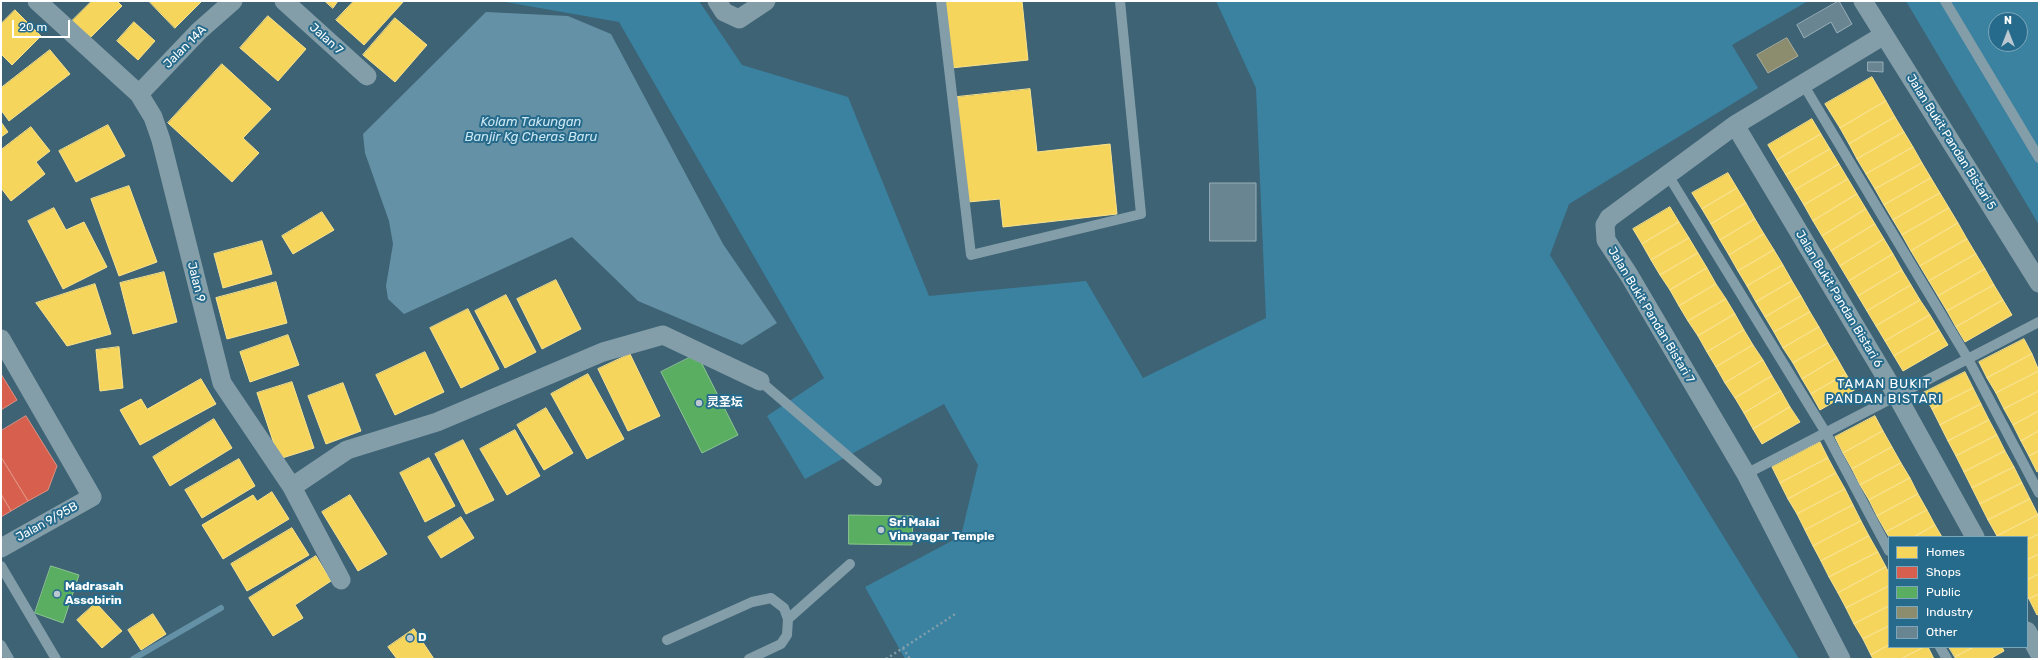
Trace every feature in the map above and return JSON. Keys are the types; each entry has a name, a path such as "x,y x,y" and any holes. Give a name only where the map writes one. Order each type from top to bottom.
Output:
{"street":[{"name":"Jalan 9","path":"37,1 139,94 152,118 161,140 222,383 292,487 341,580"},
{"name":"Jalan 14A","path":"139,94 199,31 233,1"},
{"name":"Jalan 7","path":"284,1 367,76"},
{"path":"717,1 724,12 739,19 766,1"},
{"name":"Jalan Bukit Pandan Bistari 5","path":"1863,1 2039,284"},
{"name":"Jalan Bukit Pandan Bistari 7","path":"1841,659 1746,474 1629,275 1606,240 1605,225 1609,218 1735,126 1884,35"},
{"name":"Jalan Bukit Pandan Bistari 6","path":"1735,126 1897,396 1974,536"},
{"path":"292,487 347,450 437,422 603,352 663,336 760,381"},
{"name":"Jalan 9/95B","path":"1,339 92,496 1,548"},
{"path":"2028,633 2039,653"}],"lane":[{"path":"941,1 971,255 1141,214 1120,1"},
{"path":"1945,1 2039,158"},
{"path":"1803,84 1968,359 2039,493"},
{"path":"1668,175 1826,433 1888,549"},
{"path":"1746,474 2039,322"},
{"path":"760,381 877,481"},
{"path":"788,620 850,564"},
{"path":"1,566 56,659"},
{"path":"667,640 752,602 771,598 784,608 788,620 787,634 781,644 749,659"},
{"path":"1,645 9,659"},
{"path":"1941,648 1947,659"}],"path":[{"path":"886,659 957,613"},
{"path":"903,648 910,659"}],"shaded area":[{"path":"500,1 699,1 742,65 848,97 929,296 1086,281 1143,378 1266,318 1256,88 1216,1 1808,1 1732,45 1758,88 1569,204 1550,255 1799,659 905,659 865,587 961,536 978,465 944,404 805,479 767,416 824,378 619,22"},
{"path":"1906,1 2039,1 2039,225"}],"water":[{"name":"Kolam Takungan Banjir Kg Cheras Baru","path":"486,12 568,16 611,34 723,244 777,323 742,345 638,301 572,237 404,314 388,299 386,286 393,244 389,221 365,153 363,134"}],"building: Homes":[{"path":"92,1 117,1 122,6 90,38 72,21"},
{"path":"149,1 202,1 175,28"},
{"path":"325,1 338,1 333,8"},
{"path":"354,1 404,1 364,45 336,20"},
{"path":"945,1 1022,1 1028,60 951,68"},
{"path":"15,10 41,36 12,65 1,54 1,24"},
{"path":"268,16 306,49 278,81 240,48"},
{"path":"395,18 427,45 395,82 363,55"},
{"path":"134,22 155,41 138,60 117,41"},
{"path":"50,50 70,74 9,121 1,110 1,88"},
{"path":"222,64 271,109 243,138 259,153 232,182 168,123"},
{"path":"1872,77 1886,101 1840,128 1825,104"},
{"path":"1030,89 1037,152 1110,144 1117,214 1003,227 1000,199 968,202 957,97"},
{"path":"1886,101 1895,117 1849,144 1840,128"},
{"path":"1895,117 1904,132 1857,159 1849,144"},
{"path":"1812,119 1821,134 1777,160 1768,145"},
{"path":"1,122 8,132 1,137"},
{"path":"108,125 125,156 76,182 59,151"},
{"path":"31,127 50,151 36,162 45,174 11,201 1,188 1,150"},
{"path":"1904,132 1913,147 1866,174 1857,159"},
{"path":"1821,134 1830,149 1786,175 1777,160"},
{"path":"1913,147 1922,163 1875,189 1866,174"},
{"path":"1830,149 1839,164 1795,190 1786,175"},
{"path":"1922,163 1931,178 1884,205 1875,189"},
{"path":"1839,164 1848,179 1804,205 1795,190"},
{"path":"1728,173 1737,188 1702,209 1692,193"},
{"path":"1931,178 1940,193 1893,220 1884,205"},
{"path":"1848,179 1857,194 1813,221 1804,205"},
{"path":"129,186 157,262 119,276 91,199"},
{"path":"1737,188 1746,203 1711,224 1702,209"},
{"path":"1940,193 1949,208 1902,235 1893,220"},
{"path":"1857,194 1866,209 1822,236 1813,221"},
{"path":"1746,203 1755,219 1720,240 1711,224"},
{"path":"1670,207 1679,222 1642,244 1633,229"},
{"path":"54,208 66,230 84,222 107,267 63,289 28,221"},
{"path":"1949,208 1958,223 1911,251 1902,235"},
{"path":"1866,209 1875,224 1831,251 1822,236"},
{"path":"322,212 334,230 293,254 282,236"},
{"path":"1755,219 1764,234 1729,255 1720,240"},
{"path":"1679,222 1689,238 1651,260 1642,244"},
{"path":"1958,223 1967,239 1920,266 1911,251"},
{"path":"1875,224 1884,239 1840,266 1831,251"},
{"path":"1764,234 1774,250 1738,271 1729,255"},
{"path":"1689,238 1698,253 1660,275 1651,260"},
{"path":"1884,239 1893,254 1849,281 1840,266"},
{"path":"1967,239 1976,254 1929,281 1920,266"},
{"path":"262,241 272,274 223,288 214,254"},
{"path":"1774,250 1783,265 1747,286 1738,271"},
{"path":"1698,253 1707,268 1670,290 1660,275"},
{"path":"1893,254 1902,270 1858,296 1849,281"},
{"path":"1976,254 1985,269 1938,296 1929,281"},
{"path":"1783,265 1792,281 1756,302 1747,286"},
{"path":"1707,268 1716,284 1679,306 1670,290"},
{"path":"1985,269 1994,285 1947,311 1938,296"},
{"path":"1902,270 1911,285 1867,311 1858,296"},
{"path":"164,272 177,322 133,334 120,283"},
{"path":"556,280 581,329 542,349 517,299"},
{"path":"1792,281 1801,296 1765,317 1756,302"},
{"path":"276,282 287,323 227,339 216,298"},
{"path":"95,284 111,334 67,346 36,303"},
{"path":"1716,284 1726,299 1688,321 1679,306"},
{"path":"1911,285 1920,300 1876,326 1867,311"},
{"path":"1994,285 2003,300 1956,327 1947,311"},
{"path":"506,295 536,352 505,368 475,311"},
{"path":"1801,296 1810,312 1774,332 1765,317"},
{"path":"1726,299 1735,314 1698,336 1688,321"},
{"path":"1920,300 1930,315 1885,341 1876,326"},
{"path":"2003,300 2012,315 1965,342 1956,327"},
{"path":"468,309 499,369 461,388 430,328"},
{"path":"1810,312 1819,327 1783,348 1774,332"},
{"path":"1735,314 1744,330 1707,352 1698,336"},
{"path":"1930,315 1939,330 1894,356 1885,341"},
{"path":"1819,327 1828,343 1793,363 1783,348"},
{"path":"1744,330 1753,345 1716,367 1707,352"},
{"path":"1939,330 1948,345 1903,371 1894,356"},
{"path":"288,335 299,365 250,382 240,352"},
{"path":"2024,339 2032,354 1987,378 1979,362"},
{"path":"1828,343 1837,358 1802,379 1793,363"},
{"path":"1753,345 1763,360 1725,383 1716,367"},
{"path":"119,347 123,388 100,391 96,350"},
{"path":"425,352 444,392 395,415 376,375"},
{"path":"630,354 660,416 628,431 598,369"},
{"path":"2032,354 2039,371 1996,393 1987,378"},
{"path":"1837,358 1846,374 1811,394 1802,379"},
{"path":"1763,360 1772,376 1735,398 1725,383"},
{"path":"2039,371 2039,391 2004,409 1996,393"},
{"path":"1965,372 1973,388 1932,409 1923,393"},
{"path":"588,374 624,439 587,459 551,394"},
{"path":"1846,374 1856,389 1820,410 1811,394"},
{"path":"1772,376 1781,391 1744,413 1735,398"},
{"path":"201,379 216,404 140,445 120,410 141,399 147,409"},
{"path":"292,382 314,448 279,459 257,393"},
{"path":"343,383 361,431 326,444 308,396"},
{"path":"1973,388 1981,404 1940,425 1932,409"},
{"path":"1781,391 1790,407 1753,429 1744,413"},
{"path":"2039,391 2039,411 2013,425 2004,409"},
{"path":"1981,404 1989,420 1948,441 1940,425"},
{"path":"1790,407 1800,422 1762,444 1753,429"},
{"path":"546,408 573,453 544,470 517,425"},
{"path":"2039,411 2039,431 2021,441 2013,425"},
{"path":"1875,416 1883,431 1843,453 1835,437"},
{"path":"214,419 232,448 170,486 153,457"},
{"path":"1989,420 1997,435 1956,456 1948,441"},
{"path":"515,430 540,476 507,495 480,449"},
{"path":"1883,431 1892,447 1852,469 1843,453"},
{"path":"2039,431 2039,451 2029,456 2021,441"},
{"path":"1997,435 2005,451 1964,472 1956,456"},
{"path":"463,440 494,500 466,514 435,454"},
{"path":"1820,442 1828,458 1780,483 1772,467"},
{"path":"1892,447 1901,463 1860,485 1852,469"},
{"path":"2005,451 2014,467 1972,488 1964,472"},
{"path":"2039,451 2039,471 2037,472 2029,456"},
{"path":"429,458 455,506 425,522 400,473"},
{"path":"1828,458 1836,473 1788,499 1780,483"},
{"path":"239,459 255,486 202,518 185,490"},
{"path":"1901,463 1910,478 1869,500 1860,485"},
{"path":"2014,467 2022,483 1980,504 1972,488"},
{"path":"1836,473 1845,489 1797,514 1788,499"},
{"path":"1910,478 1918,494 1877,516 1869,500"},
{"path":"2022,483 2030,499 1988,520 1980,504"},
{"path":"1845,489 1853,505 1805,530 1797,514"},
{"path":"272,492 289,519 223,559 202,525 253,495 257,501"},
{"path":"1918,494 1927,510 1886,532 1877,516"},
{"path":"350,495 387,554 358,571 322,512"},
{"path":"2030,499 2038,515 1997,536 1988,520"},
{"path":"1853,505 1861,521 1813,546 1805,530"},
{"path":"1927,510 1935,525 1916,536 1888,536 1886,532"},
{"path":"2038,515 2039,534 2028,540 2028,536 1997,536"},
{"path":"461,517 474,538 441,558 428,537"},
{"path":"1861,521 1869,536 1821,561 1813,546"},
{"path":"1935,525 1941,536 1916,536"},
{"path":"292,528 309,555 247,591 231,564"},
{"path":"2039,534 2039,554 2028,560 2028,540"},
{"path":"1869,536 1878,552 1829,577 1821,561"},
{"path":"1878,552 1886,567 1838,593 1829,577"},
{"path":"2039,554 2039,574 2028,580 2028,560"},
{"path":"316,556 331,581 295,605 303,618 273,636 249,598"},
{"path":"1886,567 1888,571 1888,587 1846,608 1838,593"},
{"path":"2039,574 2039,594 2029,599 2028,597 2028,580"},
{"path":"1888,587 1888,607 1854,624 1846,608"},
{"path":"2039,594 2039,614 2037,615 2029,599"},
{"path":"96,603 122,631 102,648 77,620"},
{"path":"1888,607 1888,626 1863,639 1854,624"},
{"path":"153,614 166,634 141,650 128,630"},
{"path":"1888,626 1888,646 1871,655 1863,639"},
{"name":"D","path":"414,629 434,659 397,659 388,647"},
{"path":"1888,646 1888,648 1922,648 1901,659 1873,659 1871,655"},
{"path":"1922,648 1928,648 1934,659 1901,659"},
{"path":"1950,648 1972,648 1955,657"},
{"path":"1972,648 2002,648 2004,651 1990,659 1956,659 1955,657"}],"building: Shops":[{"path":"1,374 17,400 1,410"},
{"path":"26,416 57,466 48,490 28,501 1,457 1,431"},
{"path":"1,457 28,501 11,511 1,494"},
{"path":"1,494 11,511 1,517"}],"building: Public":[{"name":"灵圣坛","path":"697,354 738,435 702,453 661,372"},
{"name":"Sri Malai Vinayagar Temple","path":"849,515 913,516 912,545 849,544"},
{"name":"Madrasah Assobirin","path":"51,566 79,575 63,623 35,613"}],"building: Industry":[{"path":"1787,38 1798,56 1768,73 1757,55"}],"building: Other":[{"path":"1839,1 1852,24 1837,33 1831,22 1804,38 1797,25"},
{"path":"1868,62 1883,62 1883,72 1868,71"},
{"path":"1210,183 1256,183 1256,241 1210,241"}],"waterway":[{"path":"133,659 221,608"}],"place":[{"name":"灵圣坛","path":"699,403"},
{"name":"Sri Malai Vinayagar Temple","path":"881,530"},
{"name":"Madrasah Assobirin","path":"57,594"},
{"name":"D","path":"410,638"}],"district":[{"name":"TAMAN BUKIT PANDAN BISTARI","path":"1884,392"}]}
